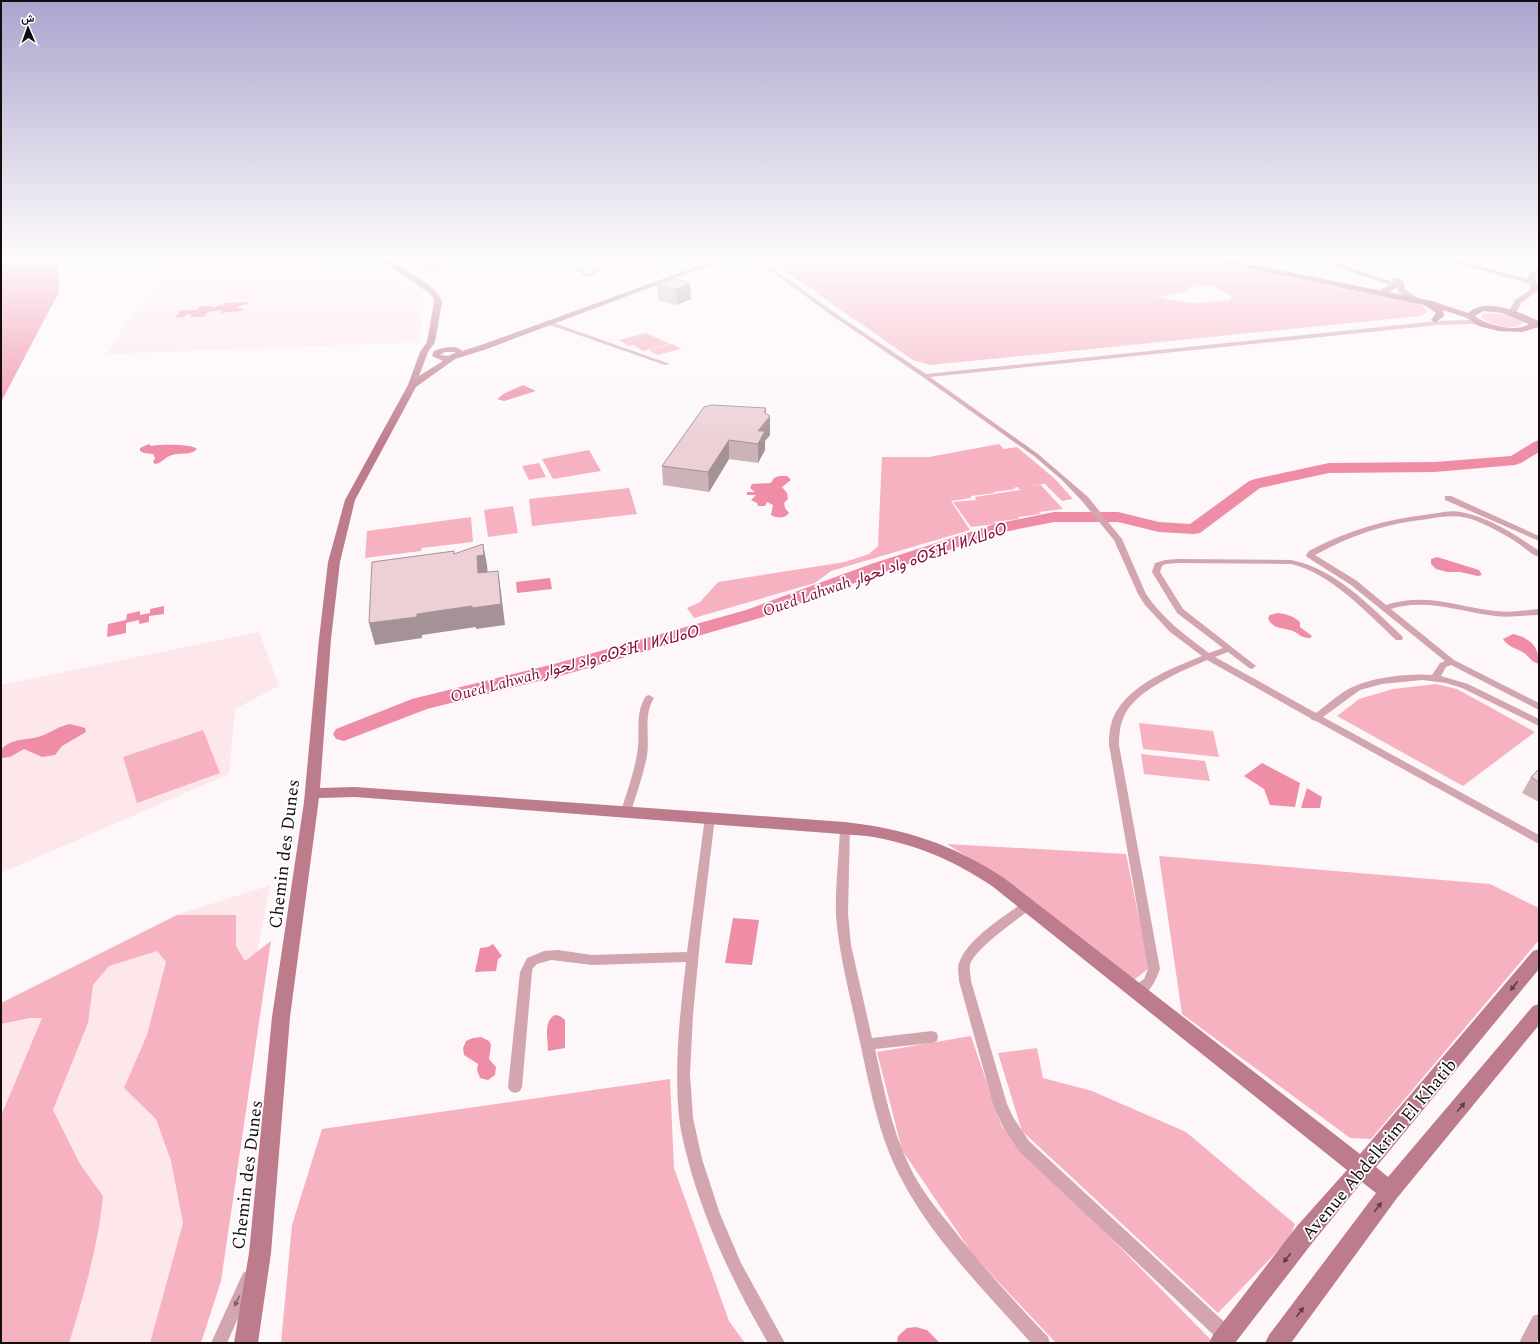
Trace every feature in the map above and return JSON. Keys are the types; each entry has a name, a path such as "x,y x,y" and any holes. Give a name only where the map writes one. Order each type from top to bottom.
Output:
{"main road":[{"path":"1476,320 1483,324 1539,334"},
{"path":"1514,330 1529,328 1533,326 1535,322"}],"street":[{"path":"435,320 432,341 437,347 438,356"},
{"path":"413,381 456,353 489,345 558,320"},
{"path":"842,320 912,366 940,388 1048,465 1085,499 1118,539 1142,594 1148,603 1173,630 1208,657 1315,718 1539,840"},
{"path":"924,375 1435,320"},
{"path":"912,366 955,371 1422,325 1463,322 1483,324"},
{"path":"549,323 667,364"},
{"path":"432,341 456,353"},
{"name":"Chemin des Dunes","path":"219,1343 260,1253 280,1032 312,793 328,608 334,562 350,500 413,381 422,356 432,341"},
{"path":"438,356 444,350 456,353"},
{"name":"Chemin des Dunes","path":"413,381 438,356"},
{"path":"940,388 944,379 955,371"},
{"path":"1448,498 1539,539"},
{"path":"1539,555 1502,531 1469,516 1458,513 1405,518 1381,523 1335,539 1310,554 1313,558 1354,583 1451,662 1539,707"},
{"path":"1252,666 1180,611 1156,572 1158,565 1165,562 1178,561 1291,562 1303,564 1351,595 1399,638"},
{"path":"1385,608 1399,603 1419,601 1440,602 1465,610 1498,615 1539,612"},
{"path":"1136,991 1149,982 1154,969 1114,745 1115,726 1124,707 1148,688 1188,664 1229,649"},
{"path":"1435,678 1443,665 1451,662"},
{"path":"1315,718 1357,688 1382,681 1409,677 1435,678 1465,686 1539,723"},
{"path":"626,811 643,756 644,734 642,716 643,707 649,698"},
{"path":"312,793 355,792 710,817 845,828 894,834 921,841 952,854 976,867 1028,905 1390,1191"},
{"path":"710,817 692,957 683,1068 688,1132 711,1206 728,1250 758,1312 777,1343"},
{"path":"845,828 842,914 846,945 884,1119 893,1146 908,1177 929,1210 965,1255 1042,1343"},
{"path":"1028,905 973,951 966,962 964,971 965,982 1000,1104 1008,1122 1024,1146 1224,1339"},
{"path":"515,1087 526,972 527,967 533,960 543,957 560,956 590,960 692,957"},
{"name":"Avenue Abdelkrim El Khatib","path":"1224,1339 1305,1234 1450,1064 1539,956"},
{"path":"1277,1343 1390,1191 1539,1012"},
{"path":"868,1044 932,1037"},
{"path":"246,1343 260,1253"},
{"path":"1527,1343 1539,1322"}],"shaded area":[{"path":"1,320 44,320 1,402"},
{"path":"129,320 422,320 419,342 107,354"},
{"path":"855,320 1384,320 930,365 913,360"},
{"path":"1485,320 1519,320 1524,322 1515,327 1509,327 1496,325"},
{"path":"646,333 670,344 643,351 633,345 629,346 619,340"},
{"path":"672,344 681,349 657,355 649,350"},
{"path":"523,385 536,391 504,401 497,399 505,393"},
{"path":"149,444 151,446 183,445 197,449 188,453 172,455 155,464 153,462 155,458 153,454 140,451 140,448"},
{"path":"999,444 1004,449 1017,447 1055,479 1073,499 1062,501 1045,484 1027,486 1041,485 1063,509 1039,512 1041,514 1018,517 1019,519 994,522 996,524 971,527 953,502 976,500 975,497 1020,490 1018,487 1013,488 1016,489 971,496 971,498 951,501 970,530 831,571 815,583 694,618 687,608 700,602 718,582 845,562 869,554 878,546 882,457 929,457"},
{"path":"589,450 601,471 553,479 542,459"},
{"path":"539,463 546,477 529,480 522,466"},
{"path":"779,476 787,476 791,480 782,487 787,493 788,499 784,503 785,508 789,513 785,516 775,517 771,515 773,505 767,502 765,506 758,506 757,503 751,500 756,495 747,495 747,492 755,492 750,488 752,484 771,483 774,478"},
{"path":"629,488 637,514 532,526 529,499"},
{"path":"513,506 518,533 488,537 484,510"},
{"path":"471,517 473,542 422,548 421,551 365,558 367,531"},
{"path":"1437,557 1479,570 1482,575 1478,576 1460,572 1447,572 1436,569 1431,564 1431,559"},
{"path":"550,578 552,589 517,593 516,582"},
{"path":"164,606 164,614 149,616 149,622 139,624 139,620 126,623 126,633 107,637 108,624 126,620 127,614 140,611 140,615 150,613 150,609"},
{"path":"1278,613 1295,618 1300,622 1300,627 1312,636 1310,638 1300,636 1293,631 1273,625 1268,618 1270,615"},
{"path":"259,632 279,686 235,709 229,774 1,873 1,685"},
{"path":"1513,634 1524,638 1532,644 1537,652 1539,664 1532,661 1524,653 1505,642 1503,639"},
{"path":"1436,684 1457,689 1535,732 1463,786 1337,716 1359,699 1393,689"},
{"path":"1139,723 1213,731 1219,757 1143,749"},
{"path":"70,724 85,728 86,732 62,746 55,755 42,757 24,749 10,757 1,758 1,750 10,743 36,738"},
{"path":"203,730 220,773 137,803 123,757"},
{"path":"1141,754 1205,761 1210,781 1144,774"},
{"path":"1262,763 1300,783 1295,807 1270,805 1264,789 1244,776"},
{"path":"1307,788 1322,797 1320,808 1301,808"},
{"path":"947,844 1126,854 1149,968 1134,980 1018,889"},
{"path":"1159,856 1490,884 1539,908 1539,940 1371,1139 1350,1138 1182,1014"},
{"path":"270,885 197,1272 180,1343 1,1343 1,1006 177,915"},
{"path":"177,915 236,915 236,946 245,961 271,941 221,1281 201,1343 150,1343 183,1223 171,1161 156,1119 124,1088 147,1035 166,962 157,951 109,966 93,985 88,1023 53,1110 80,1164 103,1196 94,1252 69,1343 1,1343 1,1116 42,1018 30,1018 1,1024 1,1003"},
{"path":"733,918 759,920 752,965 725,963"},
{"path":"493,944 502,956 498,959 496,971 475,972 480,948 488,947"},
{"path":"555,1015 560,1016 565,1020 565,1048 548,1051 548,1026 549,1021"},
{"path":"971,1036 1002,1127 1212,1341 1210,1343 1056,1343 974,1256 902,1150 877,1052"},
{"path":"481,1037 489,1041 491,1045 489,1059 496,1067 495,1075 488,1080 480,1078 477,1070 478,1064 464,1055 463,1048 466,1041"},
{"path":"1037,1048 1043,1078 1092,1091 1186,1132 1295,1224 1289,1239 1218,1313 1022,1131 998,1053"},
{"path":"670,1079 674,1168 729,1321 745,1343 281,1343 292,1225 322,1129"},
{"path":"916,1327 927,1330 940,1343 897,1343 898,1336 907,1328"}],"building":[{"path":"712,405 766,408 764,412 770,416 758,431 765,431 758,444 729,440 708,472 662,466 704,407"},
{"path":"483,544 484,555 477,556 478,573 498,571 501,604 472,608 472,606 417,614 417,617 369,623 372,562 454,551 454,554"},
{"path":"1539,769 1539,782 1531,777"}],"waterway":[{"name":"Oued Lahwah واد لحوار ⴰⵙⵉⴼ ⵏ ⵍⵃⵡⴰⵔ","path":"344,734 420,704 560,669 753,614 878,568 995,529 1054,517 1118,517 1159,527 1194,529 1255,484 1329,468 1435,467 1515,460 1539,445"}]}
